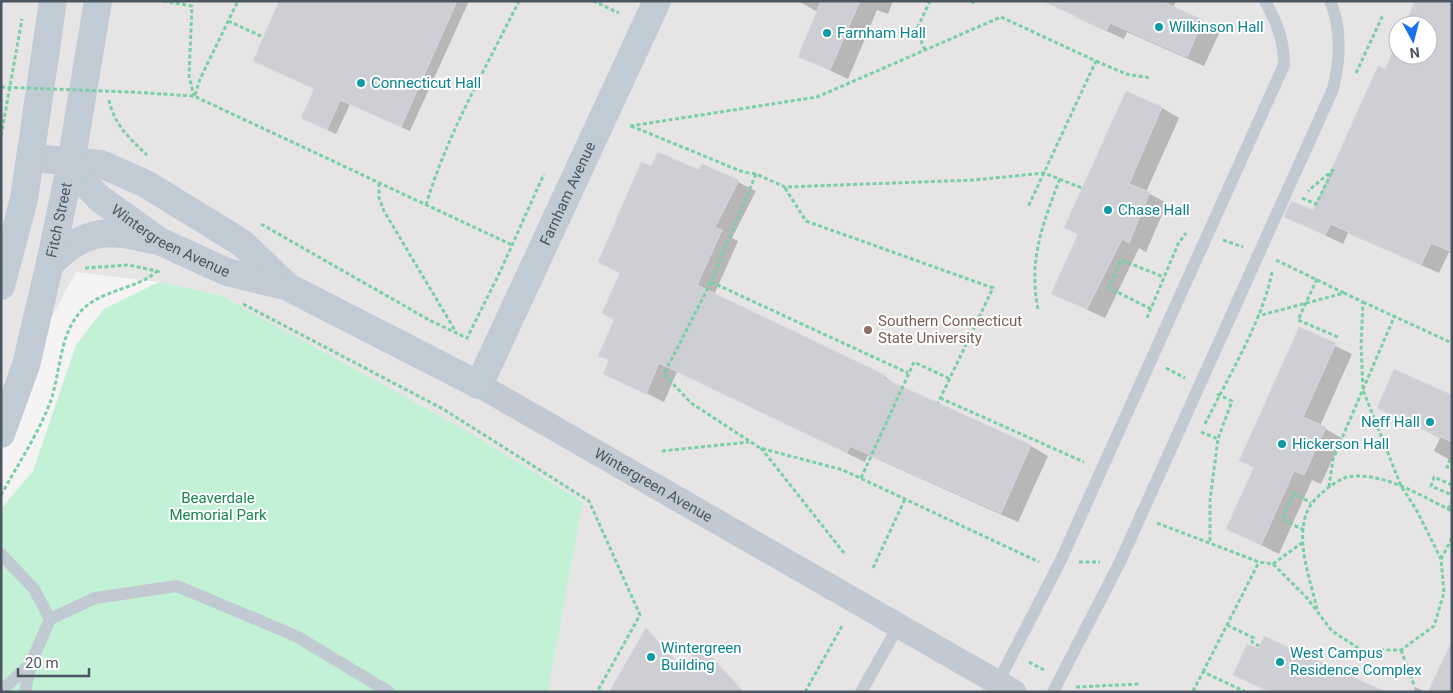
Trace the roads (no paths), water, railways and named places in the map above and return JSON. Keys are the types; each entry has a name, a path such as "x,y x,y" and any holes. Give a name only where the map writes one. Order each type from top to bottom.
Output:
{"street":[{"path":"1,286 24,198 53,1"},
{"name":"Fitch Street","path":"1,434 26,365 50,263 71,163 98,1"},
{"name":"Farnham Avenue","path":"479,385 657,1"},
{"name":"Wintergreen Avenue","path":"31,158 71,163 101,164 146,184 242,243 288,287"},
{"name":"Wintergreen Avenue","path":"71,163 82,180 99,198 159,241 227,272 288,287 479,385 1006,687"},
{"path":"50,263 70,246 90,237 113,231 159,241"}],"lane":[{"path":"1006,687 1060,562 1284,65 1284,47 1281,33 1265,1"},
{"path":"1054,692 1120,562 1333,89 1338,71 1337,23 1330,1"},
{"path":"1,554 34,589 50,619"},
{"path":"25,692 31,663 50,619 95,598 177,586 296,636 389,692"},
{"path":"861,692 899,625"},
{"path":"1,691 31,663"}],"place":[{"name":"Wilkinson Hall","path":"1159,27"},
{"name":"Farnham Hall","path":"827,33"},
{"name":"Connecticut Hall","path":"361,83"},
{"name":"Chase Hall","path":"1108,210"},
{"name":"Southern Connecticut State University","path":"868,330"},
{"name":"Neff Hall","path":"1430,422"},
{"name":"Hickerson Hall","path":"1282,444"},
{"name":"Wintergreen Building","path":"651,657"},
{"name":"West Campus Residence Complex","path":"1280,662"}],"park label":[{"name":"Beaverdale Memorial Park","path":"218,506"}]}
